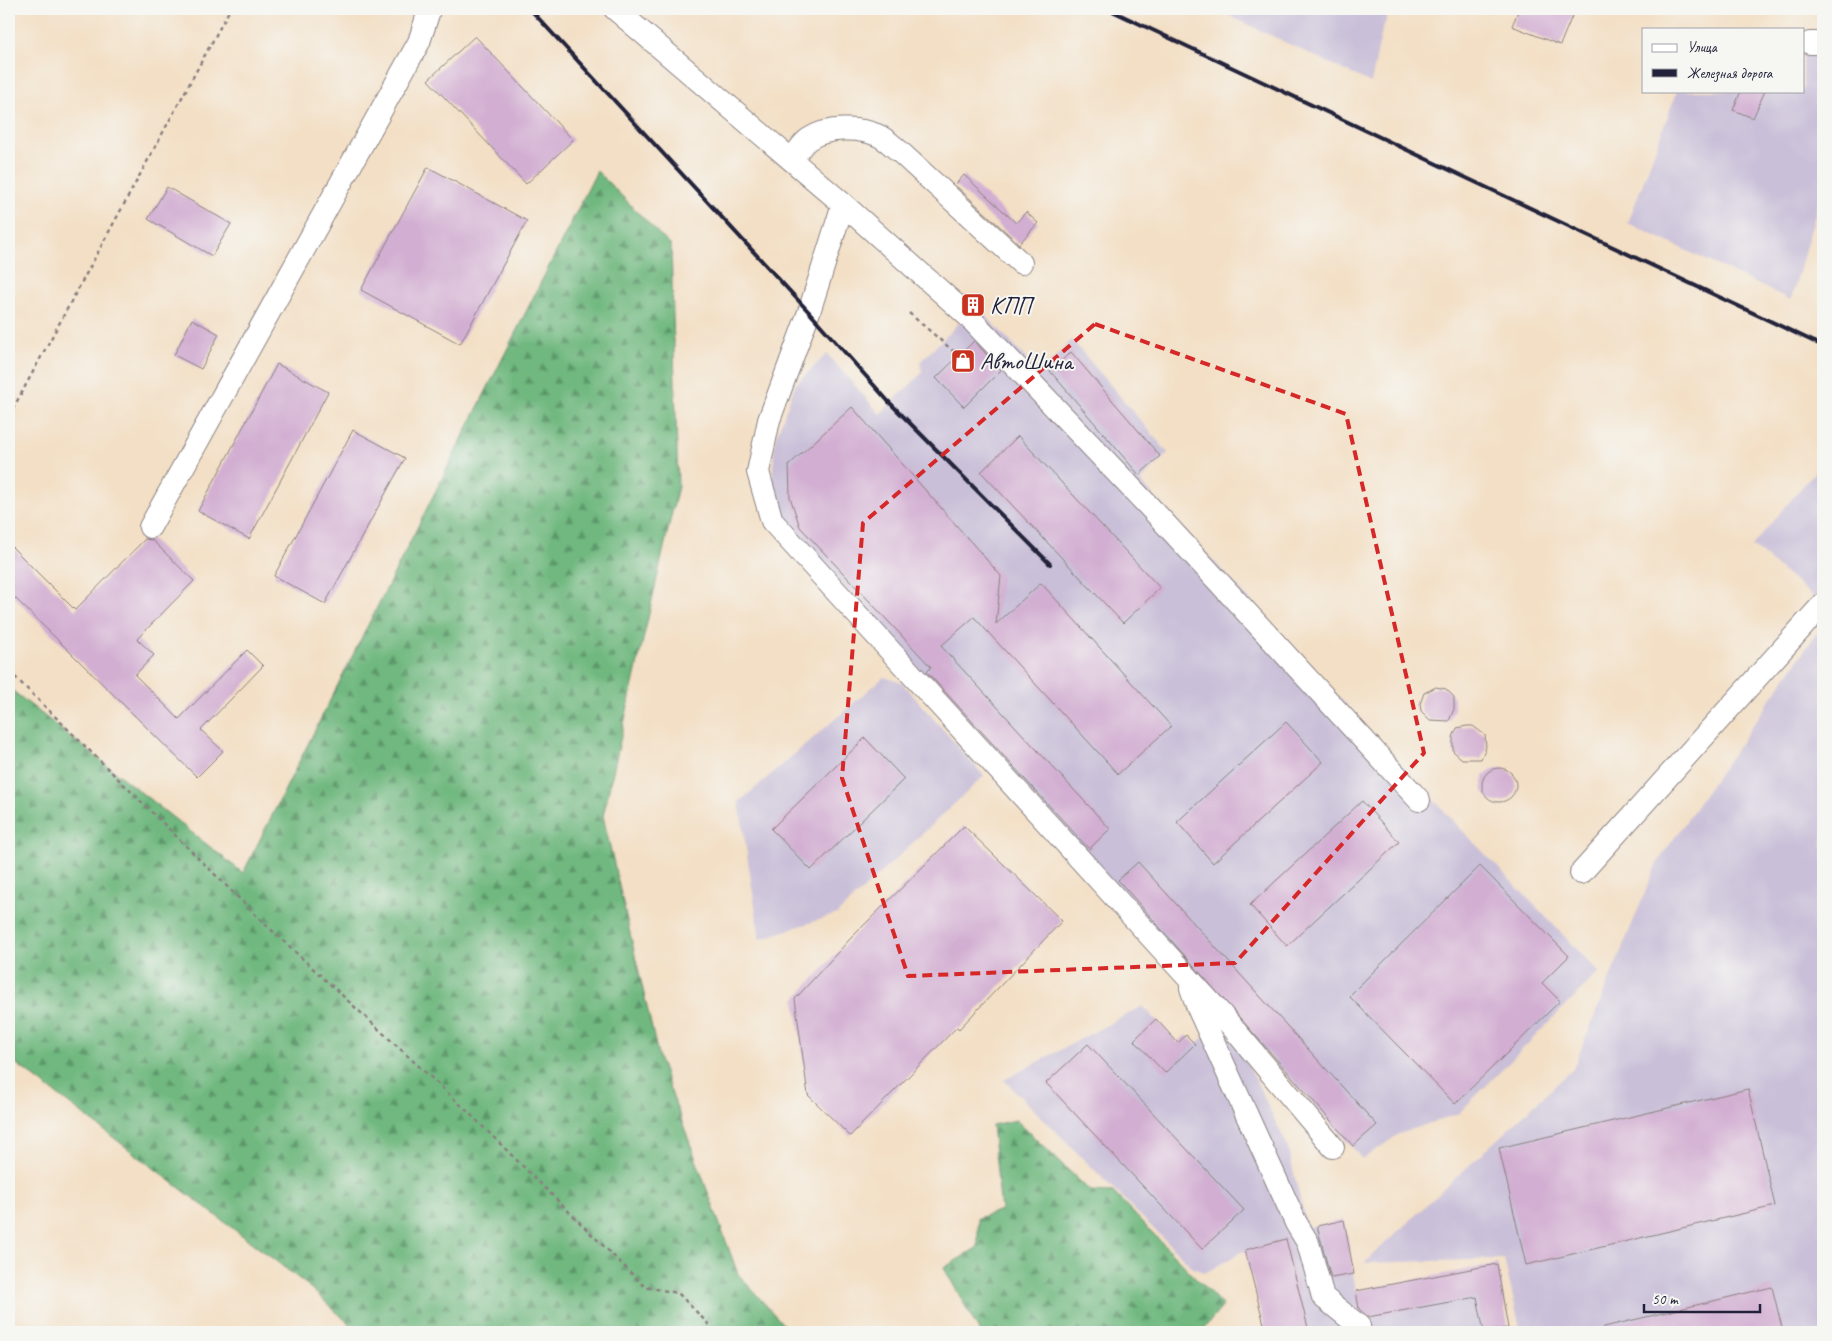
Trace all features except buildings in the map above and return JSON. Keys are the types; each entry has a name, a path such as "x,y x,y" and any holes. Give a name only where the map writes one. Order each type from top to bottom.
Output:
{"lane":[{"path":"150,527 419,42 428,14 426,9"},
{"path":"615,9 843,204 967,315 1159,517 1419,800"},
{"path":"791,159 810,138 824,133 841,130 862,131 878,135 899,151 1021,263"},
{"path":"843,204 809,312 769,420 758,472 772,521 1186,975 1334,1147"},
{"path":"1581,873 1823,604"},
{"path":"1186,975 1198,1008 1296,1223 1308,1243 1323,1297 1359,1326 1360,1332"}],"path":[{"path":"9,416 230,9"},
{"path":"908,312 959,356"},
{"path":"9,671 266,926 464,1108 645,1287 678,1293 716,1332"}],"highlighted area":[{"path":"1095,324 1346,414 1424,753 1235,963 908,976 842,778 863,523"}],"shaded area":[{"path":"1215,9 1391,9 1382,30 1371,83"},
{"path":"1804,52 1823,52 1823,186 1791,300 1628,223 1677,92 1804,92"},
{"path":"971,294 984,306 980,310 1040,373 1072,340 1168,453 1140,481 1459,827 1599,972 1459,1113 1399,1134 1363,1159 781,518 772,483 775,440 795,385 827,354 880,414 922,373 920,362 969,313 961,305"},
{"path":"1823,462 1823,593 1817,600 1752,546"},
{"path":"1823,624 1823,1332 1521,1332 1504,1259 1364,1263 1573,1069 1657,863"},
{"path":"884,677 902,683 984,776 837,914 760,939 739,802"},
{"path":"1143,1006 1178,1043 1186,1035 1196,1044 1219,1023 1245,1058 1287,1145 1307,1227 1344,1221 1356,1291 1497,1264 1509,1332 1266,1332 1245,1250 1205,1273 1193,1268 1004,1080"}],"green space":[{"path":"597,171 671,246 678,486 603,816 659,1059 738,1274 790,1332 358,1332 306,1284 9,1058 9,688 243,873"},
{"path":"1016,1120 1090,1191 1113,1192 1223,1306 1201,1332 980,1332 944,1268 978,1247 978,1218 1001,1210 992,1125"}],"railway":[{"path":"530,9 809,312 888,401 1050,564"},
{"path":"1108,9 1823,346"}],"place":[{"name":"КПП","path":"973,305"},
{"name":"АвтоШина","path":"963,361"}]}
